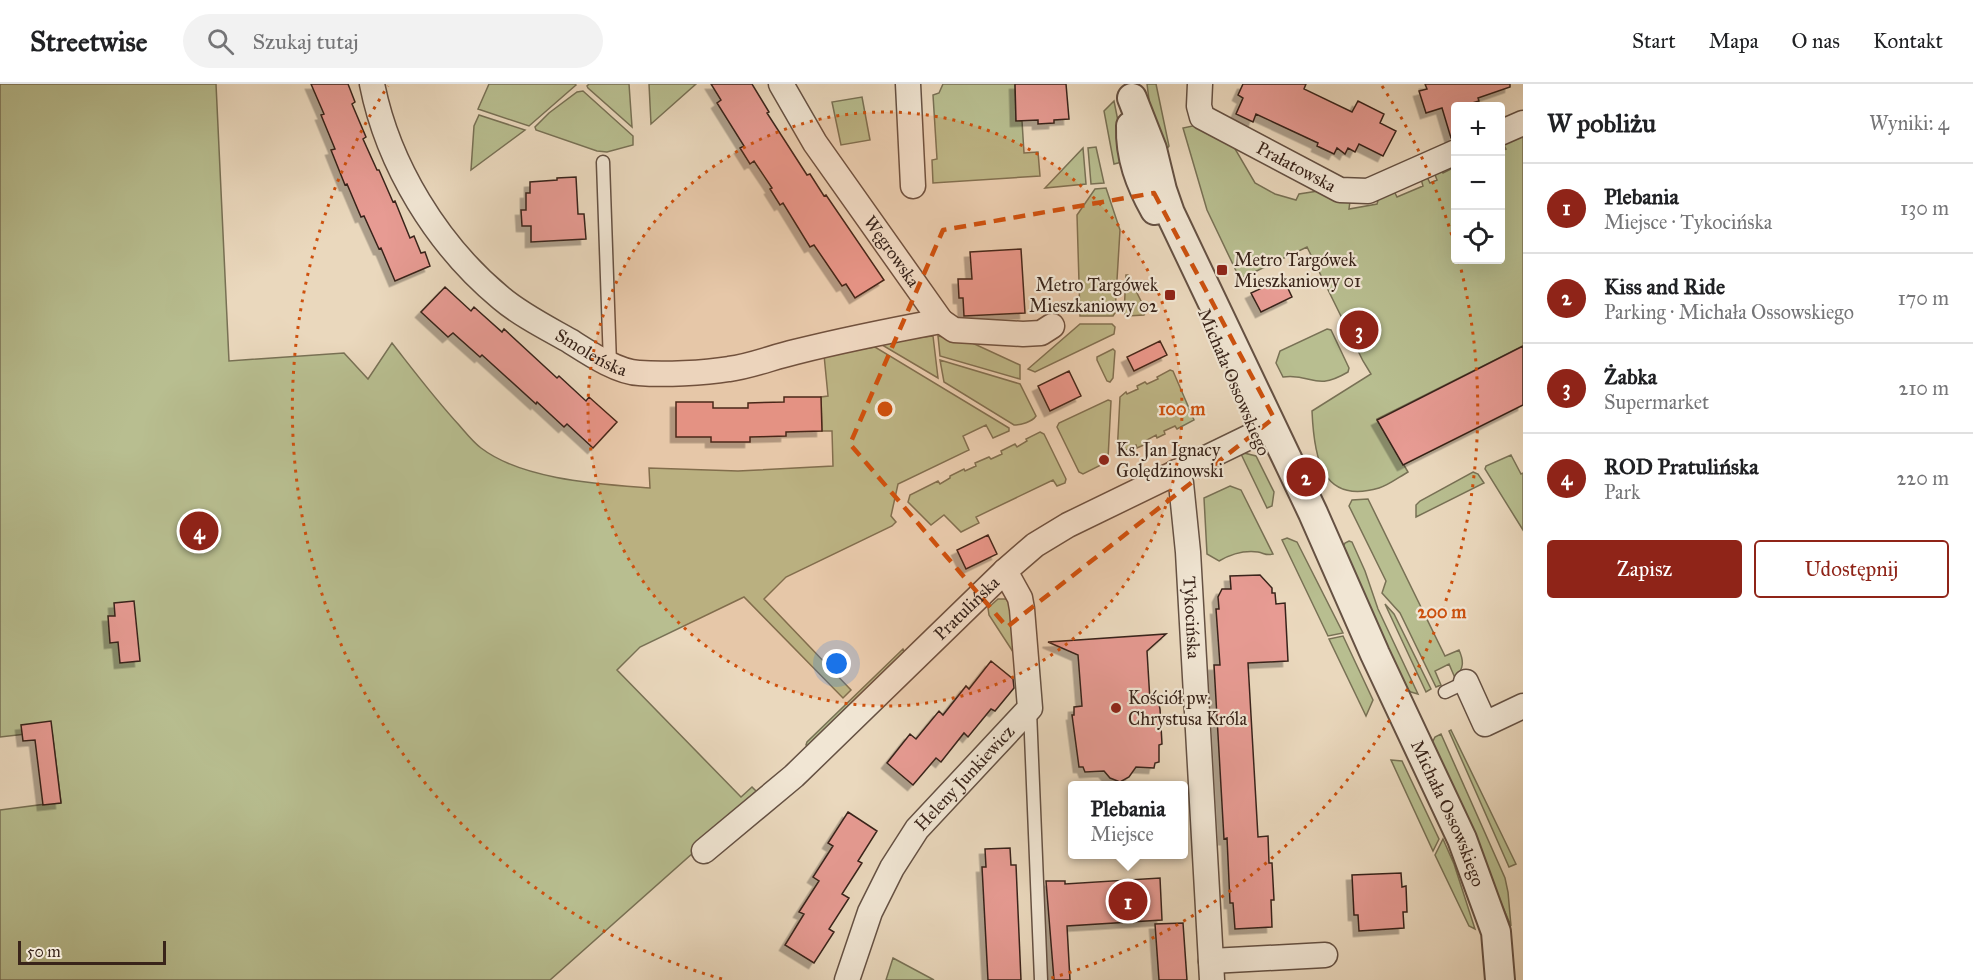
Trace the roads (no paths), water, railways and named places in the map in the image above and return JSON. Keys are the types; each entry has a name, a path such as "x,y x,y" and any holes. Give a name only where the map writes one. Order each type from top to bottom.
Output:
{"street":[{"name":"Smoleńska","path":"372,84 386,136 407,180 428,217 466,265 501,298 610,364 638,374 728,370 794,352 941,321"},
{"name":"Węgrowska","path":"782,84 815,143 941,321"},
{"path":"908,84 913,186"},
{"name":"Prałatowska","path":"1200,84 1199,106 1202,117 1340,190 1368,191 1451,154"},
{"name":"Michała Ossowskiego","path":"1131,91 1148,138 1170,213 1263,430 1313,513 1375,654 1462,839 1496,932 1500,980"},
{"path":"1505,131 1523,123"},
{"path":"941,321 954,330 1023,334 1041,333 1052,326"},
{"name":"Pratulińska","path":"704,851 794,776 1005,571 1035,545 1058,531 1263,430"},
{"name":"Tykocińska","path":"1176,472 1181,483 1188,552 1212,971"},
{"name":"Heleny Junkiewicz","path":"847,980 870,912 892,868 917,829 1030,708 1020,598 1005,571"},
{"path":"1456,687 1485,724 1523,706"},
{"path":"1212,971 1325,955"}],"lane":[{"path":"603,162 610,364"},
{"path":"1030,708 1041,980"}],"place":[{"name":"Metro Targówek Mieszkaniowy 01","path":"1222,270"},
{"name":"Metro Targówek Mieszkaniowy 02","path":"1170,295"},
{"name":"Żabka","path":"1359,330"},
{"name":"Ks. Jan Ignacy Golędzinowski","path":"1104,460"},
{"name":"Kiss and Ride","path":"1306,477"},
{"name":"ROD Pratulińska","path":"199,531"},
{"name":"Kościół pw. Chrystusa Króla","path":"1116,708"},
{"name":"Plebania","path":"1128,901"}]}
